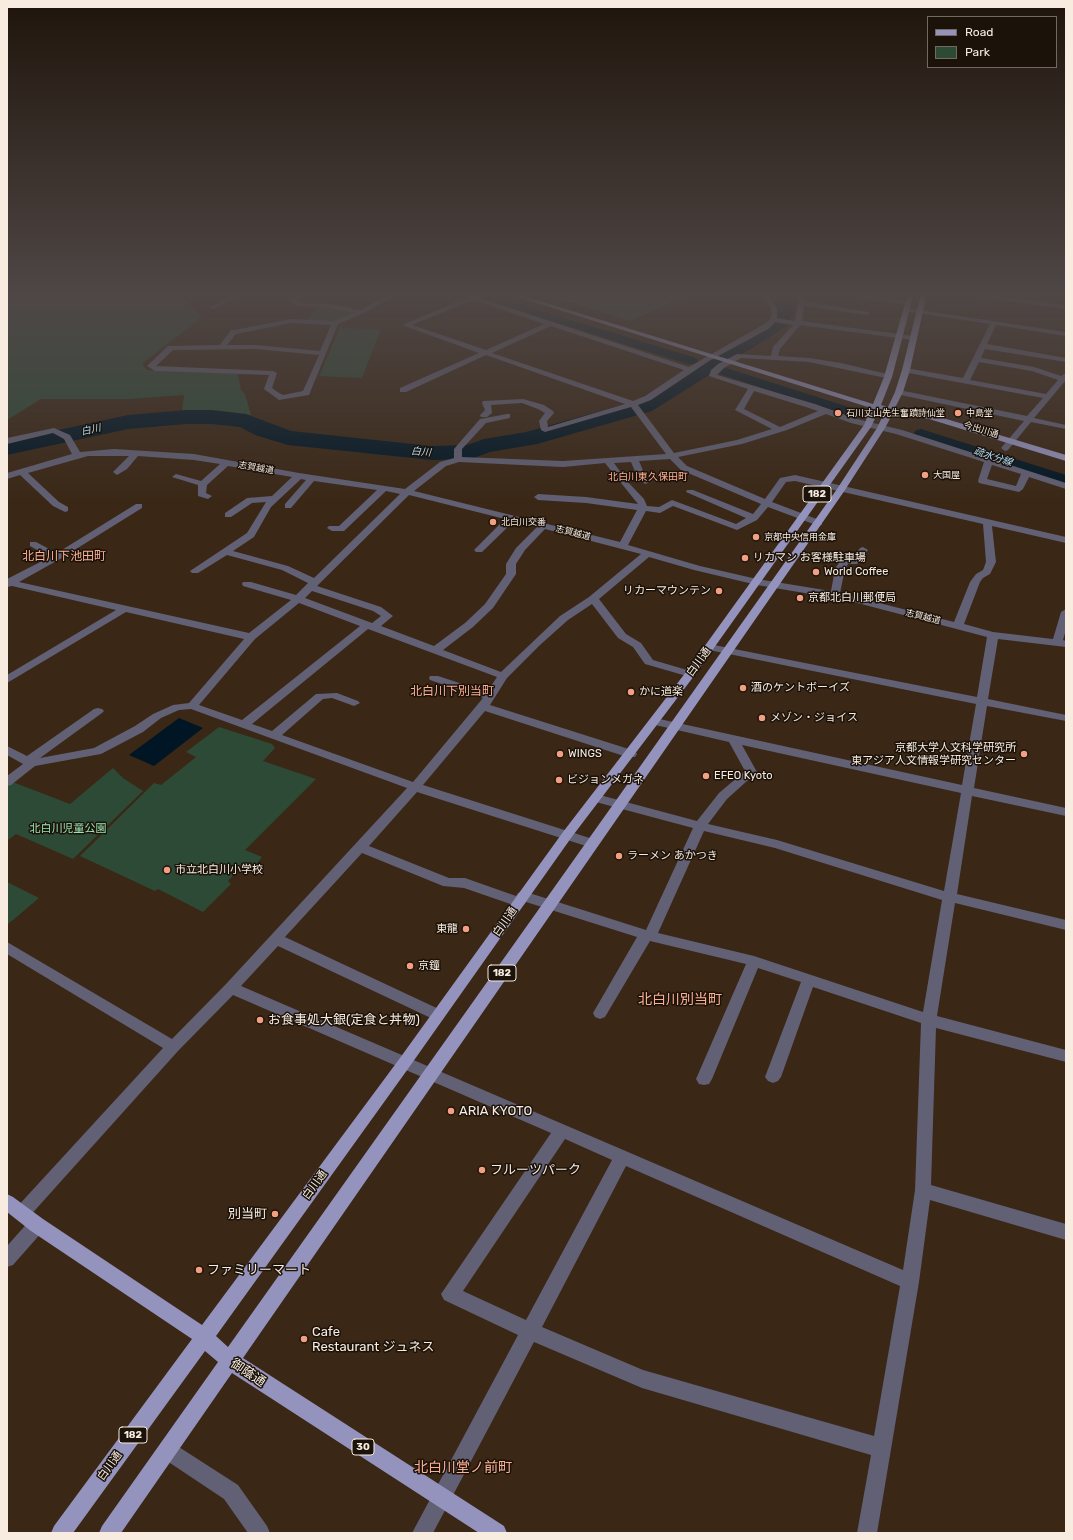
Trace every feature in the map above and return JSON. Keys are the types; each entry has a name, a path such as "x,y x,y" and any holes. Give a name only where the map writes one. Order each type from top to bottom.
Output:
{"main road":[{"name":"今出川通","path":"739,365 890,410 923,423 1007,445 1066,458"},
{"name":"白川通","path":"61,1533 405,1062 521,899 655,722 757,582 801,517 868,424 891,365"},
{"name":"白川通","path":"109,1533 430,1074 550,906 618,805 728,651 773,585 819,523 881,428 899,392 907,365"},
{"name":"今出川通","path":"1007,445 1066,467"},
{"name":"御蔭通","path":"7,1202 37,1225 204,1337 230,1361 497,1533"}],"street":[{"path":"152,365 151,366 155,369 272,372 268,388 282,398 306,393 317,365"},
{"path":"403,390 460,365"},
{"path":"516,365 635,407 672,456 684,468 766,503 819,523"},
{"path":"675,365 691,370"},
{"path":"192,706 251,637 298,599 311,584 407,492 436,468 458,455 489,411 486,403 523,401 541,407 550,413 543,421 544,430 635,407 700,365"},
{"path":"722,365 714,372 713,376 825,412 899,432 1066,486"},
{"path":"840,365 888,376"},
{"path":"966,381 973,365"},
{"path":"1007,445 1046,396 1064,377 1034,369 1010,365"},
{"path":"906,370 1046,396"},
{"path":"752,388 739,410 779,429"},
{"path":"899,392 1066,427"},
{"path":"458,455 545,464 672,456 728,446 825,412"},
{"path":"485,416 508,416"},
{"path":"7,441 54,430 67,438 77,455"},
{"name":"志賀越道","path":"7,476 77,455 102,452 194,457 226,462 299,476 407,492 624,546 697,568 757,582 835,595 993,635 1061,644"},
{"path":"117,472 124,467 136,453"},
{"path":"634,459 640,474 646,481"},
{"path":"608,461 624,483 641,501 643,507 624,546"},
{"path":"989,461 982,481 1019,489 1026,473"},
{"path":"208,496 201,494 203,484 226,462"},
{"path":"22,472 56,504 65,509"},
{"path":"195,571 227,552 251,535 254,526 273,499 299,476"},
{"path":"176,477 203,484"},
{"path":"288,506 312,478"},
{"path":"538,496 660,510 672,503 737,527 754,518 782,482 788,478 795,478 841,490 1066,540"},
{"path":"332,528 341,529 382,489"},
{"path":"690,492 754,518"},
{"path":"228,516 250,500 273,499"},
{"path":"8,583 57,557 140,506"},
{"path":"479,550 512,518"},
{"path":"958,626 975,582 979,576 987,572 991,562 987,522"},
{"path":"436,651 469,625 489,606 511,574 511,564 521,548 542,526"},
{"path":"32,544 57,557"},
{"path":"835,595 840,569 845,560 854,562 863,550"},
{"path":"227,552 285,568 311,584 377,609 388,616 370,626 243,725"},
{"path":"22,1213 173,1047 231,988 415,787 486,701 503,676 564,618 593,600 648,553"},
{"path":"8,583 251,637"},
{"path":"247,584 298,599 503,676"},
{"path":"593,600 622,636 637,645 649,662 690,674"},
{"path":"7,680 124,609"},
{"path":"1061,644 1066,612"},
{"path":"867,1533 880,1448 910,1282 923,1190 930,1020 993,635"},
{"path":"709,648 1066,718"},
{"path":"434,678 486,701 631,754"},
{"path":"274,736 320,696 333,695 354,703"},
{"path":"7,750 29,762 97,751 139,729 157,716 176,707 192,706 415,787 592,843"},
{"path":"7,782 29,762 98,711"},
{"path":"655,722 1066,812"},
{"path":"600,1013 648,936 700,826 723,796 751,772 733,739"},
{"path":"596,798 700,826 777,844 949,897 1066,924"},
{"path":"360,847 448,884 465,883 550,906 648,936 754,961 930,1020 1066,1056"},
{"path":"276,938 438,1015"},
{"path":"7,947 173,1047"},
{"path":"704,1079 754,961"},
{"path":"773,1077 809,979"},
{"path":"231,988 405,1062 622,1158 910,1282"},
{"path":"562,1131 450,1294 530,1331 642,1379 880,1448"},
{"path":"422,1533 622,1158"},
{"path":"923,1190 1066,1232"},
{"path":"7,1259 37,1225"},
{"path":"168,1450 231,1492 260,1533"}],"green space":[{"path":"7,365 143,365 147,370 238,374 241,390 245,394 251,415 182,413 184,395 130,399 41,399 7,420"},
{"path":"324,365 367,365 362,378 319,376"},
{"path":"219,727 272,744 275,748 263,761 316,779 245,850 262,857 254,867 244,863 228,881 231,884 203,912 158,889 155,891 80,856 154,783 161,785 196,757 186,752"},
{"name":"北白川児童公園","path":"113,768 123,778 143,791 73,859 16,834 7,841 7,782 10,781 70,804"},
{"path":"7,882 39,898 7,925"}],"water":[{"path":"179,718 203,728 154,766 129,755"}],"waterway":[{"name":"白川","path":"7,448 128,422 186,417 212,417 246,421 263,430 288,438 432,453 471,452 484,446 528,439 644,406 711,365"},
{"name":"疏水分線","path":"720,370 853,413"},
{"name":"疏水分線","path":"921,433 1066,480"}],"place":[{"name":"石川丈山先生奮蹟詩仙堂","path":"838,413"},
{"name":"中島堂","path":"958,413"},
{"name":"大国屋","path":"925,475"},
{"name":"北白川交番","path":"493,522"},
{"name":"京都中央信用金庫","path":"756,537"},
{"name":"リカマン お客様駐車場","path":"745,558"},
{"name":"World Coffee","path":"816,572"},
{"name":"リカーマウンテン","path":"719,591"},
{"name":"京都北白川郵便局","path":"800,598"},
{"name":"酒のケントボーイズ","path":"743,688"},
{"name":"かに道楽","path":"631,692"},
{"name":"メゾン・ジョイス","path":"762,718"},
{"name":"WINGS","path":"560,754"},
{"name":"京都大学人文科学研究所 東アジア人文情報学研究センター","path":"1024,754"},
{"name":"EFEO Kyoto","path":"706,776"},
{"name":"ビジョンメガネ","path":"559,780"},
{"name":"ラーメン あかつき","path":"619,856"},
{"name":"市立北白川小学校","path":"167,870"},
{"name":"東龍","path":"466,929"},
{"name":"京鐘","path":"410,966"},
{"name":"お食事処大銀(定食と丼物)","path":"260,1020"},
{"name":"ARIA KYOTO","path":"451,1111"},
{"name":"フルーツパーク","path":"482,1170"},
{"name":"別当町","path":"275,1214"},
{"name":"ファミリーマート","path":"199,1270"},
{"name":"Cafe Restaurant ジュネス","path":"304,1339"}],"district":[{"name":"北白川東久保田町","path":"648,477"},
{"name":"北白川下池田町","path":"64,557"},
{"name":"北白川下別当町","path":"452,692"},
{"name":"北白川別当町","path":"680,1000"},
{"name":"北白川堂ノ前町","path":"463,1468"}]}
